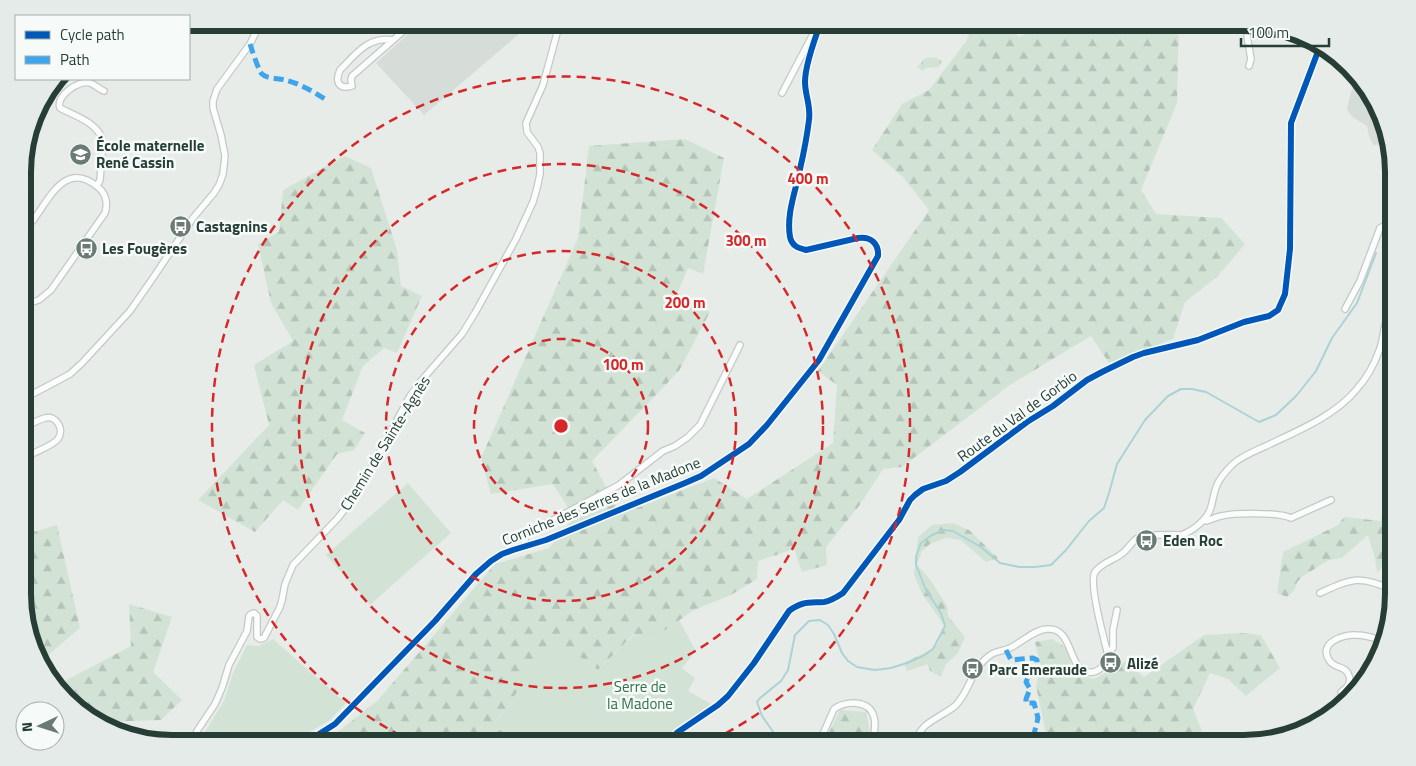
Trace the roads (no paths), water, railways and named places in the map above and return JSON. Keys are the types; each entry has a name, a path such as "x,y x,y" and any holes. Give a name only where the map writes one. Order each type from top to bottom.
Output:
{"street":[{"path":"31,394 70,374 130,311 193,218 219,185 223,174 225,156 213,101 217,89 250,44 256,31"},
{"path":"393,40 388,39 366,44 337,75 341,86 346,88 352,86 352,76 404,31"},
{"name":"Chemin de Sainte-Agnès","path":"195,735 215,704 229,665 247,631 249,616 254,614 256,616 257,637 260,639 264,638 280,607 285,584 293,565 338,518 350,501 370,470 410,396 421,380 462,334 516,239 533,202 540,174 540,153 538,147 526,132 526,123 542,85 557,31"},
{"name":"Corniche des Serres de la Madone","path":"319,735 336,724 435,621 476,574 502,554 546,540 701,476 741,451 756,438 819,360 878,256 878,250 872,240 867,238 858,238 806,250 794,245 791,240 791,208 810,113 806,89 806,73 817,31"},
{"path":"1249,31 1247,36 1251,59 1249,66"},
{"path":"782,93 812,36 816,34"},
{"name":"Route du Val de Gorbio","path":"675,735 728,696 789,612 796,606 802,603 830,600 843,593 899,520 910,500 923,489 946,481 1087,380 1119,363 1144,353 1198,340 1244,322 1269,316 1278,310 1285,294 1290,249 1291,124 1318,53"},
{"path":"97,186 100,180 102,138 94,127 60,108 58,104 64,94 83,83 90,82 104,91"},
{"path":"32,222 49,196 65,181 79,178 87,181 102,190 106,200 107,207 105,213 51,290 39,300 32,302"},
{"path":"1345,309 1360,281 1380,228 1385,226"},
{"path":"918,734 925,725 955,706 961,700 979,666 985,659 992,654 1010,648 1041,630 1054,629 1058,632 1068,643 1077,665 1083,671 1098,671 1107,661 1108,653 1097,608 1093,579 1095,572 1123,553 1136,539 1144,536 1181,535 1187,533 1209,513 1217,483 1223,474 1237,461 1329,413 1345,402 1368,375 1380,351 1385,324"},
{"path":"525,546 525,536 530,532 619,485 663,451 675,446 700,426 740,345"},
{"path":"31,424 43,418 52,418 58,423 61,432 60,437 52,444 34,453"},
{"path":"1204,519 1206,521 1220,516 1269,514 1291,518 1330,500"},
{"path":"1320,593 1354,579 1376,582 1385,586"},
{"path":"1108,653 1113,648 1113,630 1117,610"},
{"path":"1341,692 1348,687 1350,680 1345,669 1329,661 1327,654 1328,646 1332,641 1354,634 1377,639"},
{"path":"824,734 834,709 846,703 855,702 863,705 874,714 874,734"}],"waterway":[{"path":"775,734 762,716 757,702 781,681 788,670 795,635 809,621 820,620 828,625 842,653 848,661 857,667 875,670 891,668 923,656 933,649 945,626 941,613 926,590 916,565 916,556 921,543 932,535 944,530 953,531 981,547 1000,563 1019,567 1051,565 1066,550 1089,521 1104,508 1117,464 1145,420 1168,396 1181,389 1206,392 1259,422 1276,415 1296,396 1316,371 1332,338 1357,303 1376,253"}],"place":[{"name":"École maternelle René Cassin","path":"80,154"},
{"name":"Castagnins","path":"180,226"},
{"name":"Les Fougères","path":"86,248"},
{"name":"Eden Roc","path":"1147,540"},
{"name":"Alizé","path":"1111,663"},
{"name":"Parc Emeraude","path":"973,669"}],"park label":[{"name":"Serre de la Madone","path":"640,694"}]}
